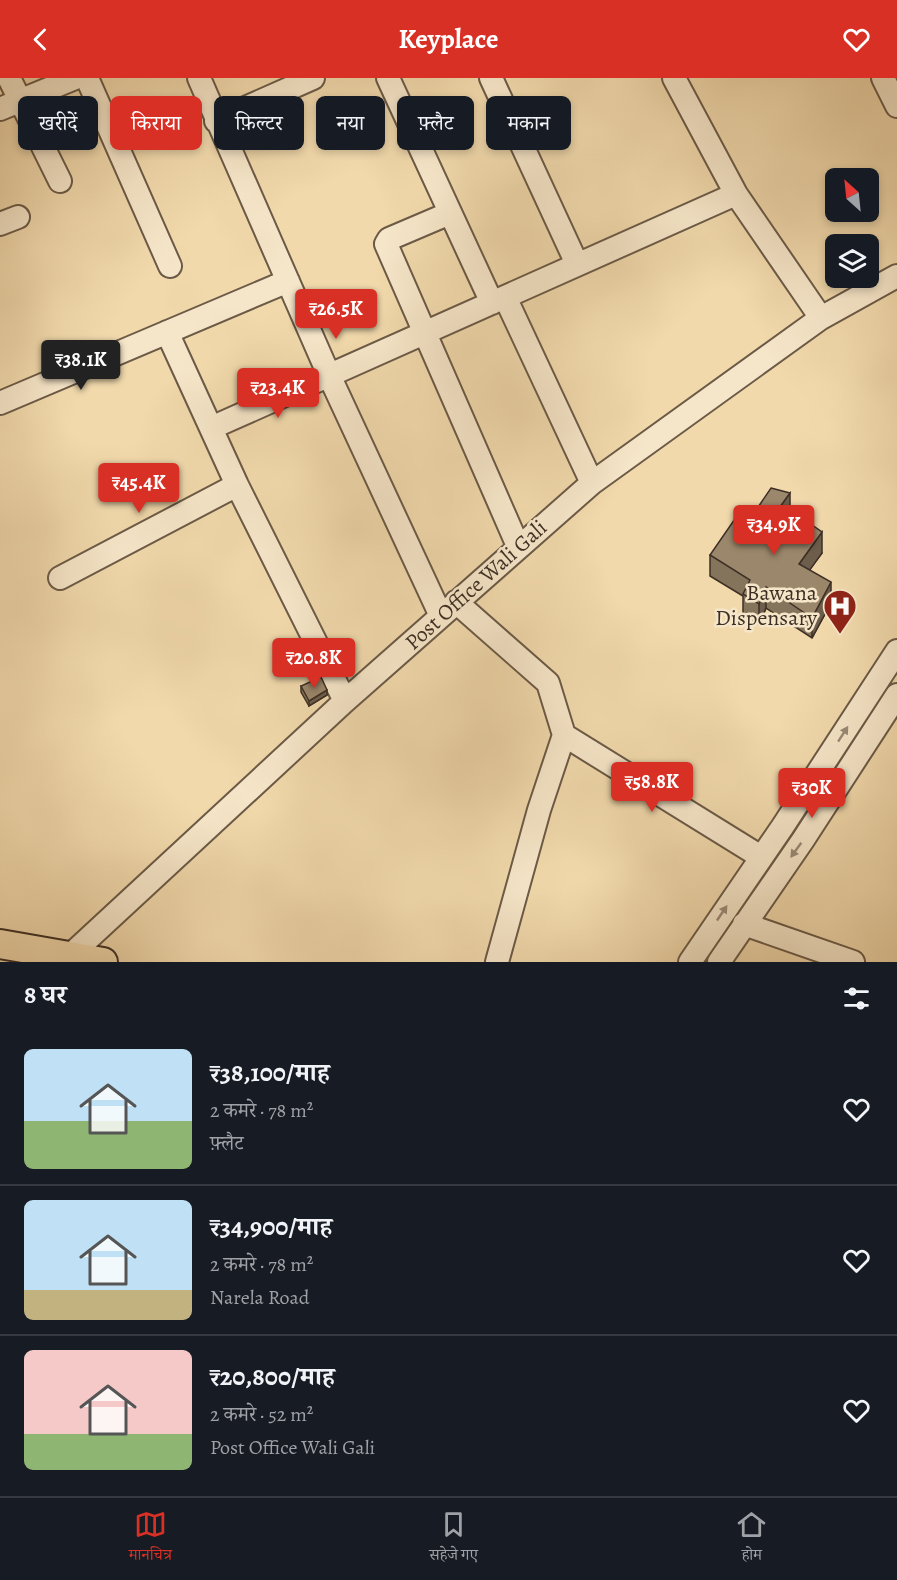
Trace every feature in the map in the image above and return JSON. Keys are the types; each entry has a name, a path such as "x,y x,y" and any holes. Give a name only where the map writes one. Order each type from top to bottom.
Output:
{"main road":[{"path":"0,944 66,959 103,962"}],"street":[{"path":"9,78 10,105 60,182"},
{"path":"10,105 75,78"},
{"path":"87,78 171,266"},
{"path":"199,78 214,116"},
{"path":"388,78 450,213 498,300 592,483"},
{"path":"491,78 577,264"},
{"path":"674,78 736,194 821,318"},
{"path":"883,78 897,106"},
{"path":"271,96 308,79"},
{"path":"229,150 328,374 448,609 549,683 564,735 539,810 497,962"},
{"path":"211,428 736,194"},
{"path":"450,213 389,239 386,243 518,546"},
{"name":"Post Office Wali Gali","path":"66,959 345,701 592,483 821,318 897,276"},
{"path":"0,404 288,280"},
{"path":"166,332 237,485 345,701"},
{"path":"60,578 237,485"},
{"path":"690,962 794,810 897,651"},
{"path":"719,962 815,822 897,696"},
{"path":"863,704 884,716"},
{"path":"564,735 761,857"},
{"path":"794,810 815,822"},
{"path":"744,924 853,962"}],"building":[{"path":"771,488 790,493 764,529 779,534 792,511 822,532 799,564 831,582 812,618 766,587 759,604 743,594 750,580 710,555 739,513 750,519"},
{"path":"321,677 327,690 309,701 301,686"}],"place":[{"name":"Bawana Dispensary","path":"840,635"}]}
